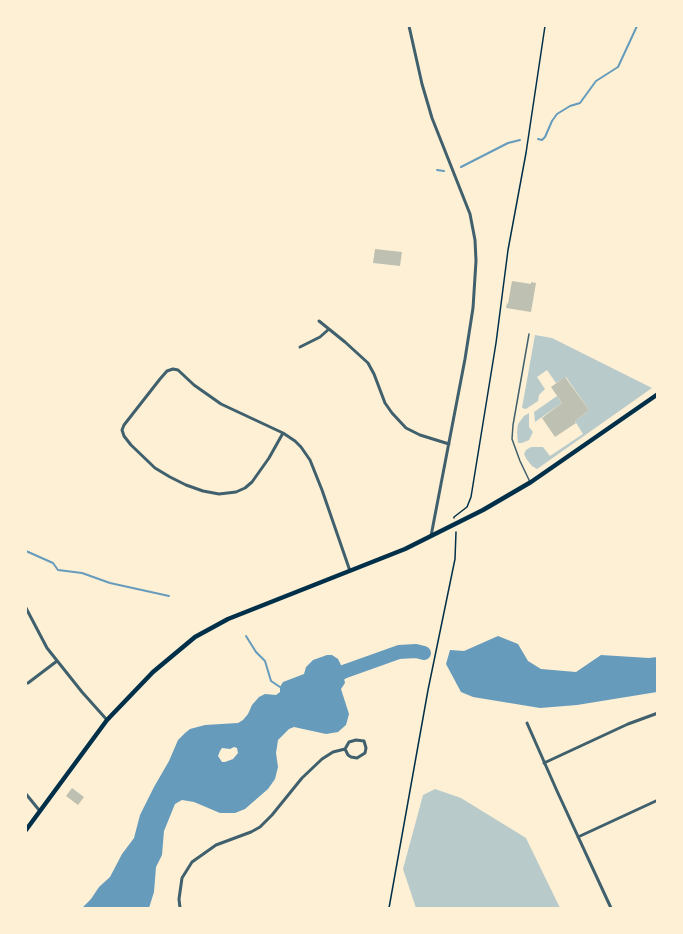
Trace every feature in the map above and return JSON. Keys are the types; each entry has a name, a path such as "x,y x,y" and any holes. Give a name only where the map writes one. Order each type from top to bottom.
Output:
{"main road":[{"path":"26,830 107,720 155,671 186,644 228,619 405,549 483,510 531,482 657,394"}],"street":[{"path":"409,26 432,118 470,214 476,261 465,360 430,536"},
{"path":"319,321 368,363 385,403 400,422 412,432 449,444"},
{"path":"300,347 320,337 328,329"},
{"path":"283,433 252,482 236,492 219,494 203,491 170,477 142,457 128,442 123,433 123,427 167,371 178,370 194,386 221,404 283,433 301,447 310,460 350,571"},
{"path":"26,608 41,638 57,661 107,720"},
{"path":"28,683 57,661"},
{"path":"544,763 657,712"},
{"path":"526,723 611,909"},
{"path":"180,909 182,878 192,862 216,845 260,827 302,778 322,759 333,752 345,749 349,742 356,740 364,741 366,748 365,753 357,758 348,755 345,749"},
{"path":"26,795 39,810"},
{"path":"578,837 657,800"}],"lane":[{"path":"530,334 512,439 531,482"}],"path":[{"path":"471,497 545,26"},
{"path":"389,908 428,690 455,559"}],"shaded area":[{"path":"535,335 552,338 652,388 537,469 527,460 524,454 526,450 531,447 543,447 550,456 583,434 575,421 589,410 566,377 556,383 547,370 537,377 545,389 539,395 538,401 526,409 522,408"},
{"path":"557,396 562,403 535,422 534,412"},
{"path":"529,413 529,427 533,432 529,440 518,443 518,424"},
{"path":"435,789 461,798 526,838 560,908 416,908 403,869 423,795"}],"water":[{"path":"498,636 518,644 528,661 541,669 576,672 601,655 657,657 657,692 577,705 540,708 473,697 461,692 446,664 450,650 464,651"},
{"path":"327,655 338,659 345,683 341,689 349,714 346,725 338,732 326,734 294,727 289,729 278,740 276,753 278,767 275,779 268,789 245,809 235,813 220,813 194,802 182,800 175,804 164,831 162,855 156,867 154,892 149,908 82,908 110,877 122,854 134,838 140,815 178,740 190,729 205,725 238,723 248,714 259,697 265,694 276,695 280,692 283,682 304,674 306,667 313,660","holes":["222,748 237,748 238,753 233,759 222,762 218,756"]}],"building":[{"path":"375,249 402,252 400,266 373,263"},
{"path":"512,281 536,283 531,312 506,308"},
{"path":"565,377 589,410 575,421 576,423 555,437 542,418 562,403 551,387"},
{"path":"72,788 84,797 78,805 66,796"}],"waterway":[{"path":"538,139 542,140 545,137 557,114 580,103 596,81 618,67 637,26"},
{"path":"461,167 508,143 520,140"},
{"path":"437,170 444,171"},
{"path":"26,551 53,563 58,570 82,573 110,583 169,596"},
{"path":"246,636 265,661 271,681 280,687"},
{"path":"328,681 343,672 399,652 424,653"}]}
